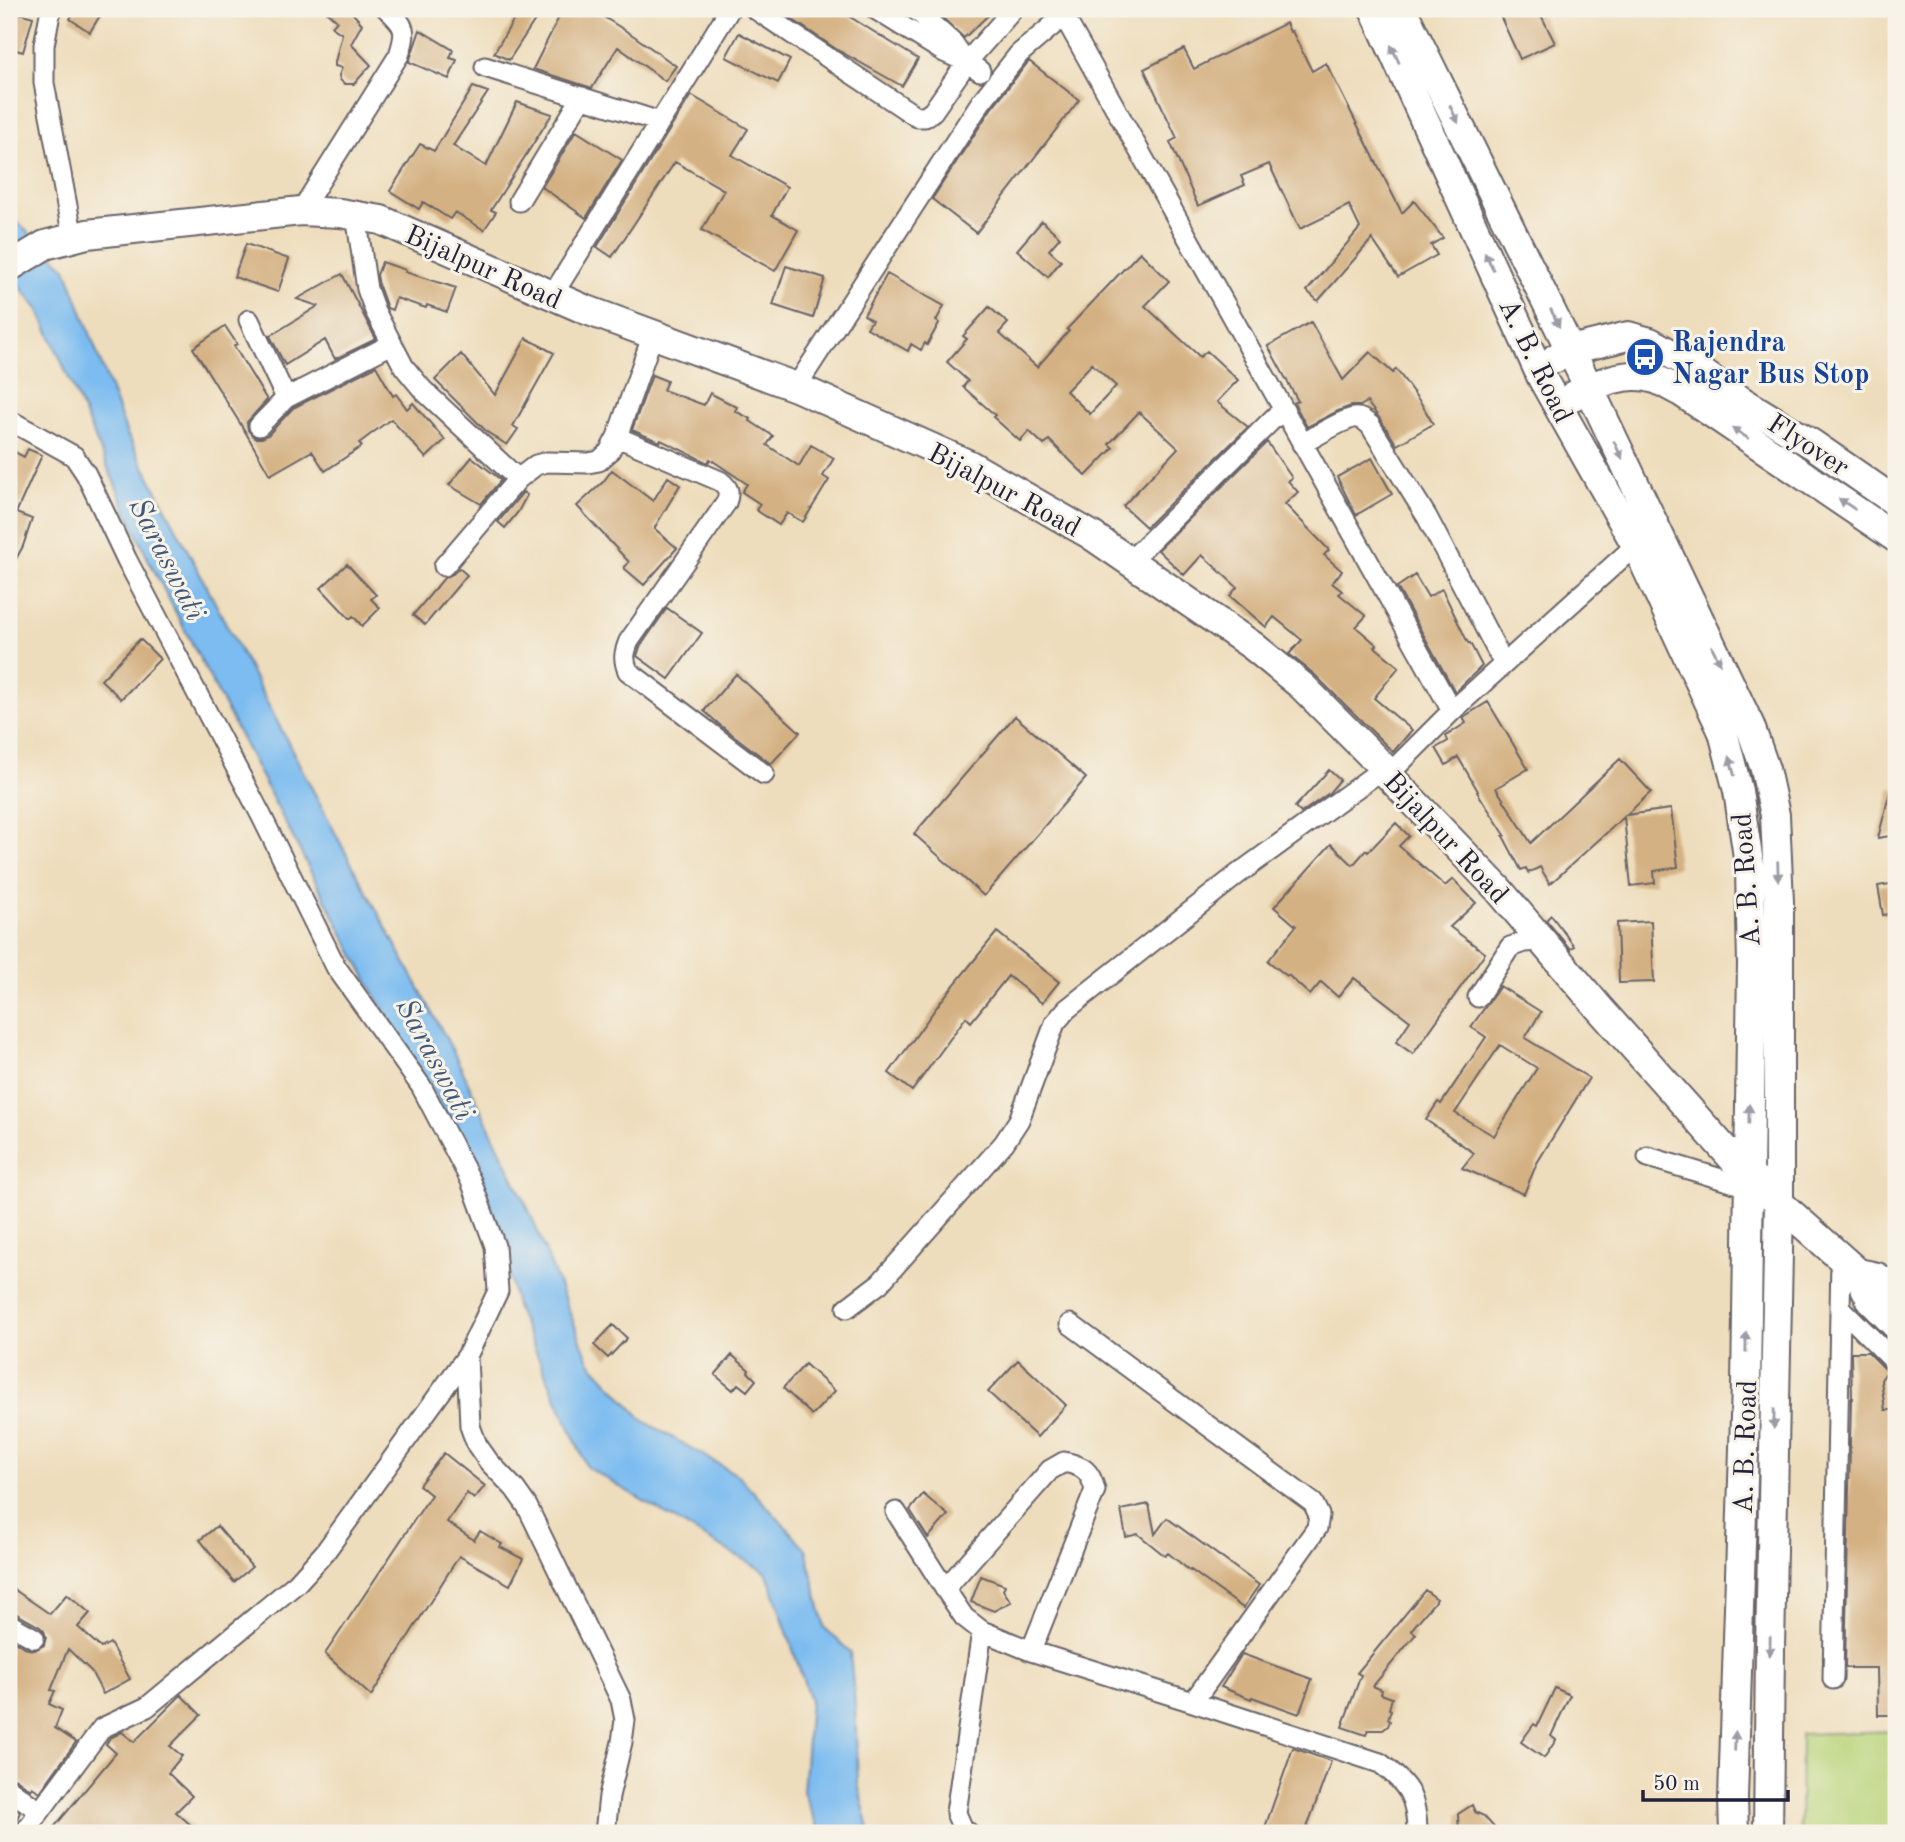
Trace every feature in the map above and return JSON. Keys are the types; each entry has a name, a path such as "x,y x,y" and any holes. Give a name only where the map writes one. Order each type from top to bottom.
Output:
{"main road":[{"name":"A. B. Road","path":"1374,9 1538,368 1636,545 1723,732 1738,791 1750,870 1752,964 1746,1385 1734,1833"},
{"name":"A. B. Road","path":"1405,10 1750,726 1765,769 1775,815 1779,902 1779,1203 1768,1833"},
{"name":"Bijalpur Road","path":"9,267 45,245 87,234 301,211 356,215 381,220 552,296 796,387 970,466 1091,535 1253,646 1302,686 1498,889 1734,1160 1748,1180 1779,1203 1850,1266"},
{"name":"Flyover","path":"1538,368 1570,350 1628,336 1650,342 1691,365 1896,502"},
{"name":"Flyover","path":"1558,405 1589,388 1624,375 1654,379 1681,392 1896,538"},
{"path":"1850,1266 1896,1288"},
{"path":"1850,1266 1871,1300 1896,1325"}],"street":[{"path":"51,9 44,45 44,83 73,238"},
{"path":"301,211 399,55 405,38 403,27 399,19 387,9"},
{"path":"755,9 917,117 925,117 984,73 1019,54 1065,11 1452,711"},
{"path":"875,9 944,52 984,73"},
{"path":"915,9 984,73"},
{"path":"796,387 981,102 984,73 1012,9"},
{"path":"552,296 728,12"},
{"path":"485,67 660,122"},
{"path":"519,201 582,97"},
{"path":"356,215 367,289 375,311 412,379 518,479"},
{"path":"249,320 286,398"},
{"path":"444,566 518,479 536,465 547,461 589,463 599,461 609,452 617,437 653,334"},
{"path":"259,426 286,398 392,344"},
{"path":"1130,561 1283,409"},
{"path":"1302,444 1345,421 1364,419 1370,425 1427,517 1504,664"},
{"path":"9,420 74,456 86,474 127,560 261,815 336,967 421,1086 471,1181 495,1246 498,1292 467,1356 325,1552 297,1583 146,1707 102,1728 24,1833"},
{"path":"617,437 720,481 727,486 729,494 726,503 629,641 624,652 628,671 764,774"},
{"path":"847,1308 880,1283 1003,1143 1019,1120 1055,1023 1067,1009 1238,874 1386,772 1636,545"},
{"path":"1478,997 1510,947 1524,942 1542,941"},
{"path":"1648,1157 1748,1180"},
{"path":"1833,1679 1840,1307 1850,1266"},
{"path":"1840,1307 1896,1363"},
{"path":"1070,1324 1313,1503 1319,1515 1317,1528 1193,1702"},
{"path":"467,1356 470,1426 477,1446 527,1506 621,1700 625,1720 608,1796 606,1833"},
{"path":"945,1589 1050,1470 1064,1462 1081,1466 1092,1478 1095,1490 1031,1651"},
{"path":"896,1512 964,1617 982,1631 1031,1651 1380,1763 1399,1777 1410,1793 1417,1814 1417,1833"},
{"path":"9,1624 34,1639"},
{"path":"969,1833 962,1829 956,1813 982,1631"},
{"path":"9,1789 39,1811"}],"green space":[{"path":"1896,1731 1896,1833 1800,1833 1801,1734"}],"water":[{"name":"Saraswati","path":"9,204 16,221 66,268 127,434 342,846 454,1053 531,1215 589,1361 644,1421 739,1476 806,1549 825,1628 850,1652 858,1784 870,1833 820,1833 803,1792 810,1700 767,1573 587,1467 516,1307 500,1231 474,1161 375,995 148,559 39,310 9,273"}],"building":[{"path":"76,9 104,9 90,32 70,19"},
{"path":"324,9 349,9 362,24 351,44 371,65 354,84 345,84 340,80 342,68 335,66 335,62 342,34 332,27 337,21"},
{"path":"520,9 542,9 509,60 494,53"},
{"path":"563,9 591,9 676,66 665,81 618,47 592,88 533,69"},
{"path":"777,9 837,9 918,59 902,86 836,49"},
{"path":"933,9 995,9 964,38"},
{"path":"1497,9 1538,9 1555,43 1520,59"},
{"path":"9,10 33,17 23,52 9,48"},
{"path":"1286,23 1312,71 1326,63 1402,213 1414,201 1443,238 1431,245 1437,255 1398,277 1372,239 1318,301 1307,291 1360,228 1349,205 1300,229 1269,164 1241,176 1245,185 1198,206 1170,142 1177,138 1144,69 1184,49 1194,69"},
{"path":"420,30 453,50 450,58 457,60 449,79 409,62"},
{"path":"739,33 790,60 778,83 726,57"},
{"path":"1029,61 1079,100 976,233 932,199 991,109"},
{"path":"473,87 488,92 453,146 486,166 517,102 552,114 491,210 496,212 484,230 455,212 450,219 423,202 419,209 390,191 420,144 434,151"},
{"path":"691,95 748,129 732,155 787,187 772,215 798,230 775,271 702,230 724,190 675,162 612,257 597,247"},
{"path":"576,131 622,160 586,218 542,187"},
{"path":"1042,221 1060,237 1049,250 1061,261 1048,277 1017,250"},
{"path":"246,244 289,259 278,292 234,277"},
{"path":"1140,252 1169,281 1145,306 1200,357 1207,351 1238,380 1217,402 1248,427 1146,527 1123,506 1178,448 1139,412 1109,444 1113,448 1086,476 1049,440 1044,445 1029,431 1020,441 963,387 968,381 947,362 967,339 963,336 989,307 1008,323 999,333 1037,367 1069,331 1067,329","holes":["1092,364 1116,386 1090,414 1066,391"]},
{"path":"382,262 456,288 447,312 396,298 392,310 387,308 377,275"},
{"path":"786,266 825,278 813,318 773,305"},
{"path":"342,274 376,339 335,359 325,340 285,365 270,336 318,306 297,299"},
{"path":"887,274 944,306 936,321 939,323 927,345 925,343 921,350 911,344 908,351 867,328 872,320 864,315"},
{"path":"1311,322 1343,380 1370,352 1393,373 1396,369 1433,424 1397,445 1367,402 1338,411 1307,427 1294,403 1298,401 1268,346"},
{"path":"225,326 267,400 247,422 248,430 255,438 268,435 293,408 376,366 393,396 396,394 407,409 413,403 445,440 426,458 391,419 359,443 362,446 325,471 312,451 270,475 193,348"},
{"path":"526,338 554,353 513,426 518,429 507,445 487,432 435,380 461,354 495,395"},
{"path":"652,375 667,381 663,390 704,405 710,393 737,407 735,411 751,419 750,421 773,436 767,445 799,466 811,445 834,458 823,476 829,480 803,522 787,513 779,525 756,510 760,504 742,492 747,484 710,459 708,463 661,440 660,442 632,430"},
{"path":"1267,442 1292,478 1288,481 1298,492 1285,504 1329,550 1324,555 1342,571 1332,583 1342,591 1339,594 1366,616 1356,627 1399,667 1374,698 1412,730 1393,752 1314,674 1289,654 1302,640 1274,617 1266,627 1230,596 1237,587 1202,555 1184,575 1158,550"},
{"path":"9,449 24,457 28,449 42,455 16,513 32,519 23,546 9,572"},
{"path":"472,457 501,480 481,504 449,485"},
{"path":"1372,458 1392,494 1356,515 1337,477"},
{"path":"612,470 653,501 668,477 680,485 655,527 677,548 644,585 624,568 629,562 577,506"},
{"path":"523,492 527,495 505,528 498,522"},
{"path":"347,564 376,595 371,599 380,608 362,626 353,616 350,619 321,588"},
{"path":"459,568 467,575 425,625 413,615 444,578"},
{"path":"1415,575 1428,597 1442,589 1482,666 1455,692 1397,587"},
{"path":"667,608 702,633 669,679 637,656 640,647"},
{"path":"140,639 160,659 121,699 101,680"},
{"path":"736,674 800,732 771,764 704,711"},
{"path":"1488,702 1528,769 1496,788 1531,843 1620,759 1651,792 1626,815 1671,809 1678,867 1654,871 1655,883 1631,886 1624,817 1550,884 1540,867 1528,873 1526,868 1521,870 1503,836 1505,835 1458,757 1446,765 1436,748 1448,741 1446,736 1466,723 1463,718 1465,716"},
{"path":"1015,716 1086,778 984,896 914,834"},
{"path":"1329,770 1340,780 1329,793 1301,813 1295,807"},
{"path":"1891,788 1896,789 1896,835 1878,838"},
{"path":"1396,823 1409,836 1399,846 1445,886 1453,879 1476,903 1450,927 1485,953 1413,1054 1396,1042 1410,1021 1354,978 1338,997 1321,982 1310,995 1268,961 1296,926 1274,907 1331,844 1353,865"},
{"path":"1896,883 1896,913 1883,915 1878,886"},
{"path":"1551,915 1574,946 1570,949 1546,920"},
{"path":"1651,921 1654,982 1619,983 1617,923"},
{"path":"997,932 1059,982 1042,1003 1008,976 971,1022 966,1017 912,1091 889,1073 941,1001"},
{"path":"1500,986 1541,1012 1525,1038 1589,1078 1537,1163 1524,1194 1462,1168 1474,1153 1426,1120 1438,1102 1441,1104 1486,1037 1471,1027","holes":["1500,1045 1537,1068 1494,1136 1455,1113"]},
{"path":"613,1325 627,1338 608,1358 594,1345"},
{"path":"1851,1352 1868,1352 1887,1371 1881,1380 1885,1410 1896,1410 1896,1715 1878,1715 1877,1668 1845,1668"},
{"path":"732,1355 756,1380 747,1391 738,1384 733,1390 715,1375"},
{"path":"1018,1360 1066,1405 1037,1437 988,1392"},
{"path":"805,1364 835,1391 812,1415 783,1388"},
{"path":"444,1453 485,1486 474,1499 467,1493 447,1522 474,1540 480,1531 502,1544 500,1547 523,1559 510,1585 459,1556 371,1696 325,1654 431,1495 419,1485"},
{"path":"923,1494 948,1515 928,1538 910,1510"},
{"path":"1149,1504 1155,1534 1167,1518 1259,1585 1243,1608 1168,1553 1165,1556 1138,1534 1126,1537 1121,1510"},
{"path":"217,1526 252,1567 234,1582 200,1540"},
{"path":"981,1576 1005,1585 1003,1590 1011,1602 994,1611 971,1602"},
{"path":"9,1586 50,1614 67,1594 90,1613 78,1627 101,1648 110,1643 130,1679 103,1694 91,1671 68,1649 51,1690 55,1691 49,1704 62,1710 55,1728 76,1742 40,1792 32,1787 31,1790 9,1777 9,1638 35,1650 44,1645 46,1637 40,1627 9,1612"},
{"path":"1425,1590 1437,1599 1411,1630 1416,1634 1373,1686 1382,1690 1381,1694 1392,1698 1388,1726 1383,1730 1368,1730 1366,1735 1342,1727 1361,1675 1357,1673"},
{"path":"1242,1654 1312,1679 1299,1714 1221,1687"},
{"path":"1555,1688 1570,1695 1551,1736 1556,1740 1544,1758 1521,1742 1534,1724 1537,1726"},
{"path":"181,1695 201,1715 170,1746 182,1756 168,1773 192,1796 176,1812 200,1833 65,1833 55,1826 116,1753 106,1744 110,1738 122,1732 134,1742"},
{"path":"1293,1748 1331,1761 1305,1833 1263,1833"},
{"path":"9,1804 20,1812 11,1833 9,1833"},
{"path":"1472,1805 1475,1812 1484,1816 1499,1833 1459,1833 1458,1814"}],"place":[{"name":"Rajendra Nagar Bus Stop","path":"1645,357"}]}
